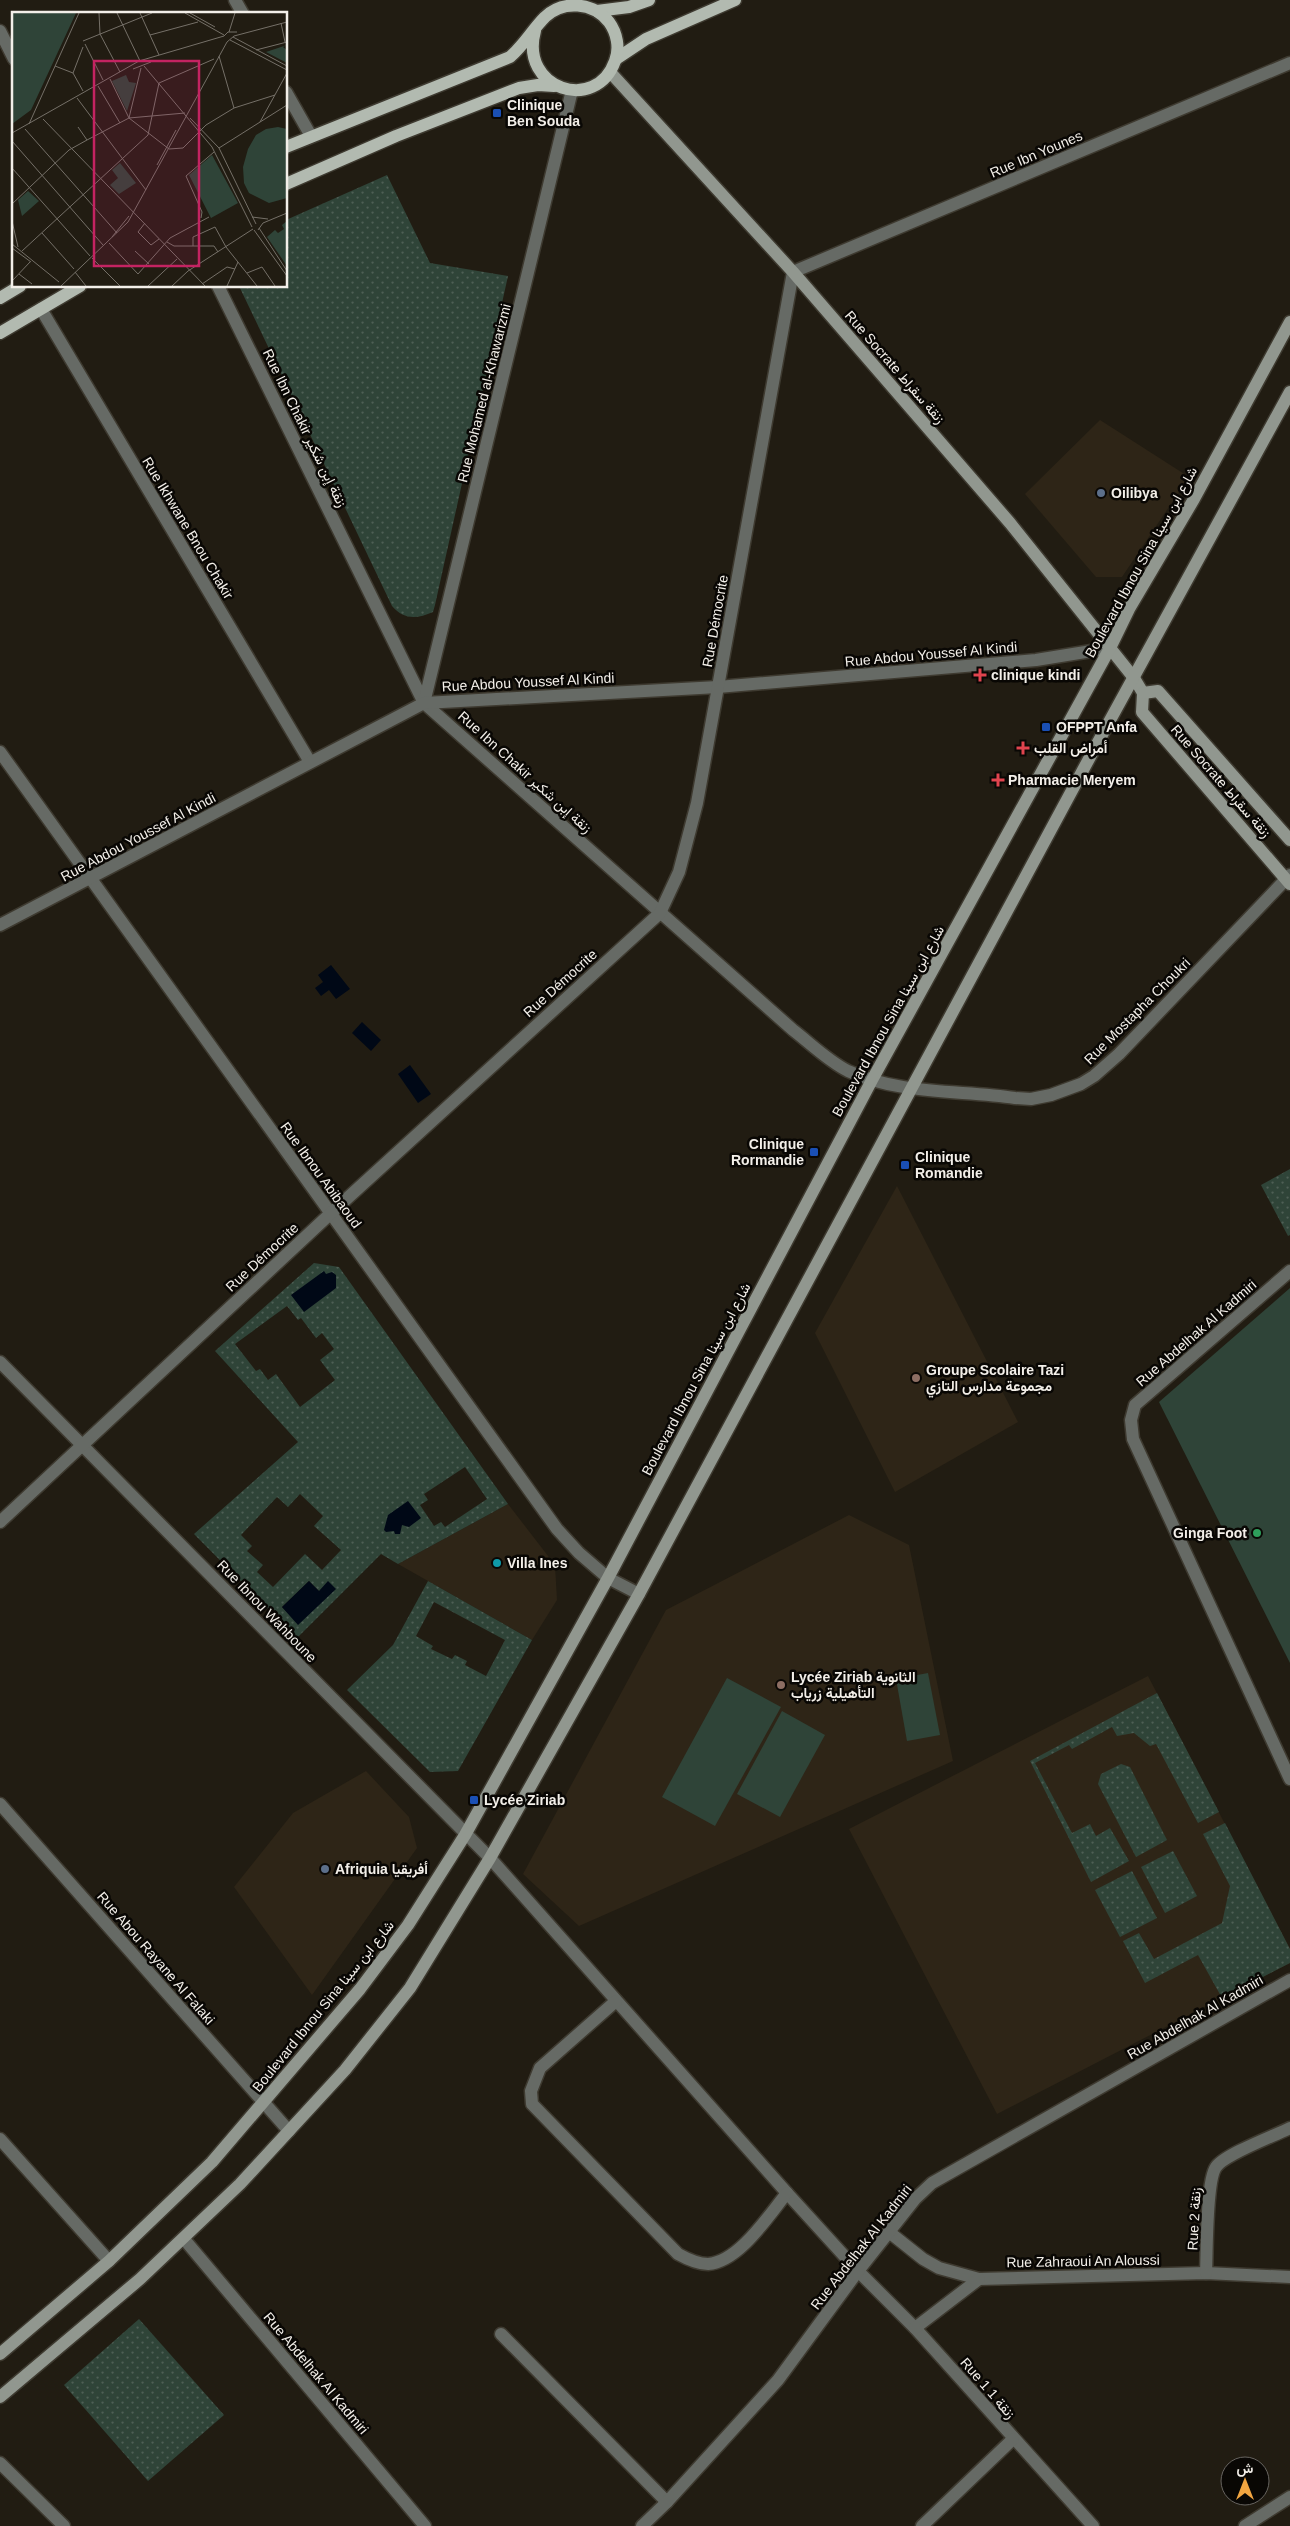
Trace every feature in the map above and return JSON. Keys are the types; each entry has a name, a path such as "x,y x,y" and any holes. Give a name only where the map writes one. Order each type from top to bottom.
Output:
{"main road":[{"path":"597,11 629,7 649,0"},
{"path":"616,59 646,39 735,0"},
{"path":"288,145 510,57 535,32 546,16 560,4 580,5 597,11 604,16 615,33 616,59 610,72 593,86 572,90 557,86 538,85 519,88 396,136 288,183"},
{"path":"535,32 532,50 534,60 544,78 557,86"},
{"name":"Rue Socrate زنقة سقراط","path":"610,72 793,272 1010,522 1134,678 1143,693 1142,712 1289,880"},
{"path":"0,298 17,288"},
{"path":"0,333 77,288"},
{"name":"Boulevard Ibnou Sina شارع ابن سينا","path":"0,2354 109,2261 212,2162 360,1989 408,1925 465,1835 608,1578 872,1080 1110,648 1129,609 1194,499 1290,322"},
{"path":"0,2397 184,2239 240,2184 344,2070 410,1988 490,1858 639,1594 911,1088 1290,392"},
{"name":"Rue Socrate زنقة سقراط","path":"1143,693 1158,691 1290,840"}],"street":[{"path":"235,0 242,12"},
{"path":"0,31 12,55"},
{"name":"Rue Ibn Younes","path":"793,272 1290,63"},
{"name":"Rue Mohamed al-Khawarizmi","path":"424,703 572,90"},
{"path":"288,96 311,136"},
{"name":"Rue Démocrite","path":"0,1522 330,1214 660,913 679,872 688,843 793,272"},
{"name":"Rue Ibn Chakir زنقة إبن شكير","path":"219,288 424,703 792,1030 847,1070 872,1080"},
{"name":"Rue Ikhwane Bnou Chakir","path":"41,309 310,762"},
{"name":"Rue Abdou Youssef Al Kindi","path":"0,925 90,880 424,703 718,687 1036,660 1110,648"},
{"name":"Rue Ibnou Abibaoud","path":"0,752 552,1523 579,1553 608,1578 639,1594"},
{"name":"Rue Mostapha Choukri","path":"872,1080 911,1088 1031,1099 1052,1095 1081,1084 1119,1054 1289,880"},
{"name":"Rue Abdelhak Al Kadmiri","path":"1290,1271 1135,1405 1131,1420 1133,1439 1290,1779"},
{"name":"Rue Ibnou Wahboune","path":"0,1362 465,1835 490,1858 616,2001"},
{"name":"Rue Abou Rayane Al Falaki","path":"0,1804 289,2131"},
{"name":"Rue Abdelhak Al Kadmiri","path":"642,2526 667,2502 778,2380 889,2232 915,2199 932,2183 1290,1980"},
{"path":"616,2001 540,2068 531,2091 532,2104 678,2254 692,2261 708,2264 736,2253 788,2193"},
{"name":"Rue 1 زنقة 1","path":"616,2001 858,2272 915,2328 1093,2526"},
{"name":"Rue 2 زنقة","path":"1206,2273 1211,2182 1216,2167 1230,2156 1290,2128"},
{"path":"0,2139 109,2261"},
{"name":"Rue Zahraoui An Aloussi","path":"889,2232 923,2260 939,2268 979,2278 1206,2273 1290,2276"},
{"name":"Rue Abdelhak Al Kadmiri","path":"184,2239 425,2526"},
{"path":"915,2328 979,2278"},
{"path":"501,2334 667,2502"},
{"path":"922,2526 1013,2438"},
{"path":"0,2463 64,2526"},
{"path":"1245,2526 1290,2497"}],"shaded area":[{"path":"1100,420 1189,477 1122,577 1096,577 1025,494"},
{"path":"331,965 350,989 336,999 329,990 321,996 315,988 323,982 318,975"},
{"path":"362,1022 381,1040 371,1051 352,1033"},
{"path":"410,1065 431,1094 418,1103 398,1074"},
{"name":"Groupe Scolaire Tazi مجموعة مدارس التازي","path":"897,1186 1018,1422 895,1492 815,1333"},
{"path":"324,1271 326,1274 332,1272 336,1275 336,1288 304,1312 291,1295"},
{"path":"408,1501 421,1518 409,1527 402,1525 400,1534 395,1534 394,1531 386,1532 384,1530 388,1515"},
{"path":"508,1504 555,1565 557,1600 532,1640 398,1564"},
{"name":"Lycée Ziriab الثانوية التأهيلية زرياب","path":"849,1515 909,1545 953,1761 579,1926 523,1874 666,1610"},
{"path":"309,1581 319,1591 328,1581 336,1589 298,1625 282,1607"},
{"path":"1148,1676 1290,1949 1290,1963 997,2114 849,1829"},
{"path":"366,1771 409,1817 417,1848 312,1995 234,1887 293,1813"}],"green space":[{"path":"387,175 430,263 508,276 435,605 433,612 422,616 406,616 392,606 240,288 288,288 288,219"},
{"path":"1290,1169 1290,1235 1288,1236 1261,1185"},
{"path":"314,1263 339,1267 508,1504 398,1564 381,1554 297,1638 194,1534 298,1442 215,1351","holes":["287,1306 298,1320 301,1318 316,1338 322,1333 334,1349 320,1360 335,1380 300,1407 276,1374 268,1380 260,1369 256,1371 235,1344","465,1467 487,1499 445,1527 441,1522 434,1526 420,1505 428,1500 424,1494","300,1494 323,1516 314,1526 341,1550 322,1570 305,1554 273,1587 257,1572 263,1565 247,1551 252,1546 241,1535 277,1497 288,1507","309,1581 319,1591 298,1624 282,1607"]},
{"name":"Ginga Foot","path":"1290,1288 1290,1663 1159,1402"},
{"path":"428,1581 532,1640 458,1771 430,1772 347,1690 393,1645","holes":["434,1602 505,1640 486,1676 465,1665 467,1661 455,1655 452,1659 431,1649 433,1646 416,1636"]},
{"path":"928,1673 940,1735 907,1741 896,1679"},
{"path":"727,1678 781,1707 715,1826 662,1797"},
{"path":"1157,1693 1219,1812 1198,1823 1156,1744 1150,1746 1134,1733 1117,1736 1112,1727 1072,1749 1069,1745 1035,1763 1072,1833 1090,1824 1096,1836 1110,1828 1129,1861 1091,1882 1030,1761"},
{"path":"782,1711 825,1735 780,1817 737,1794"},
{"path":"1121,1764 1130,1767 1167,1840 1136,1857 1098,1784 1101,1774"},
{"path":"1225,1823 1290,1949 1290,1963 1222,1998 1198,1955 1145,1983 1123,1941 1139,1933 1154,1959 1222,1923 1230,1886 1203,1834"},
{"path":"1173,1851 1197,1896 1165,1913 1141,1867"},
{"path":"1132,1871 1157,1918 1120,1937 1095,1890"},
{"path":"139,2319 224,2415 148,2481 64,2385"}],"place":[{"name":"Clinique Ben Souda","path":"497,113"},
{"name":"Oilibya","path":"1101,493"},
{"name":"clinique kindi","path":"980,675"},
{"name":"OFPPT Anfa","path":"1046,727"},
{"name":"أمراض القلب","path":"1023,748"},
{"name":"Pharmacie Meryem","path":"998,780"},
{"name":"Clinique Rormandie","path":"814,1152"},
{"name":"Clinique Romandie","path":"905,1165"},
{"name":"Groupe Scolaire Tazi مجموعة مدارس التازي","path":"916,1378"},
{"name":"Ginga Foot","path":"1257,1533"},
{"name":"Villa Ines","path":"497,1563"},
{"name":"Lycée Ziriab الثانوية التأهيلية زرياب","path":"781,1685"},
{"name":"Lycée Ziriab","path":"474,1800"},
{"name":"Afriquia أفريقيا","path":"325,1869"}]}
